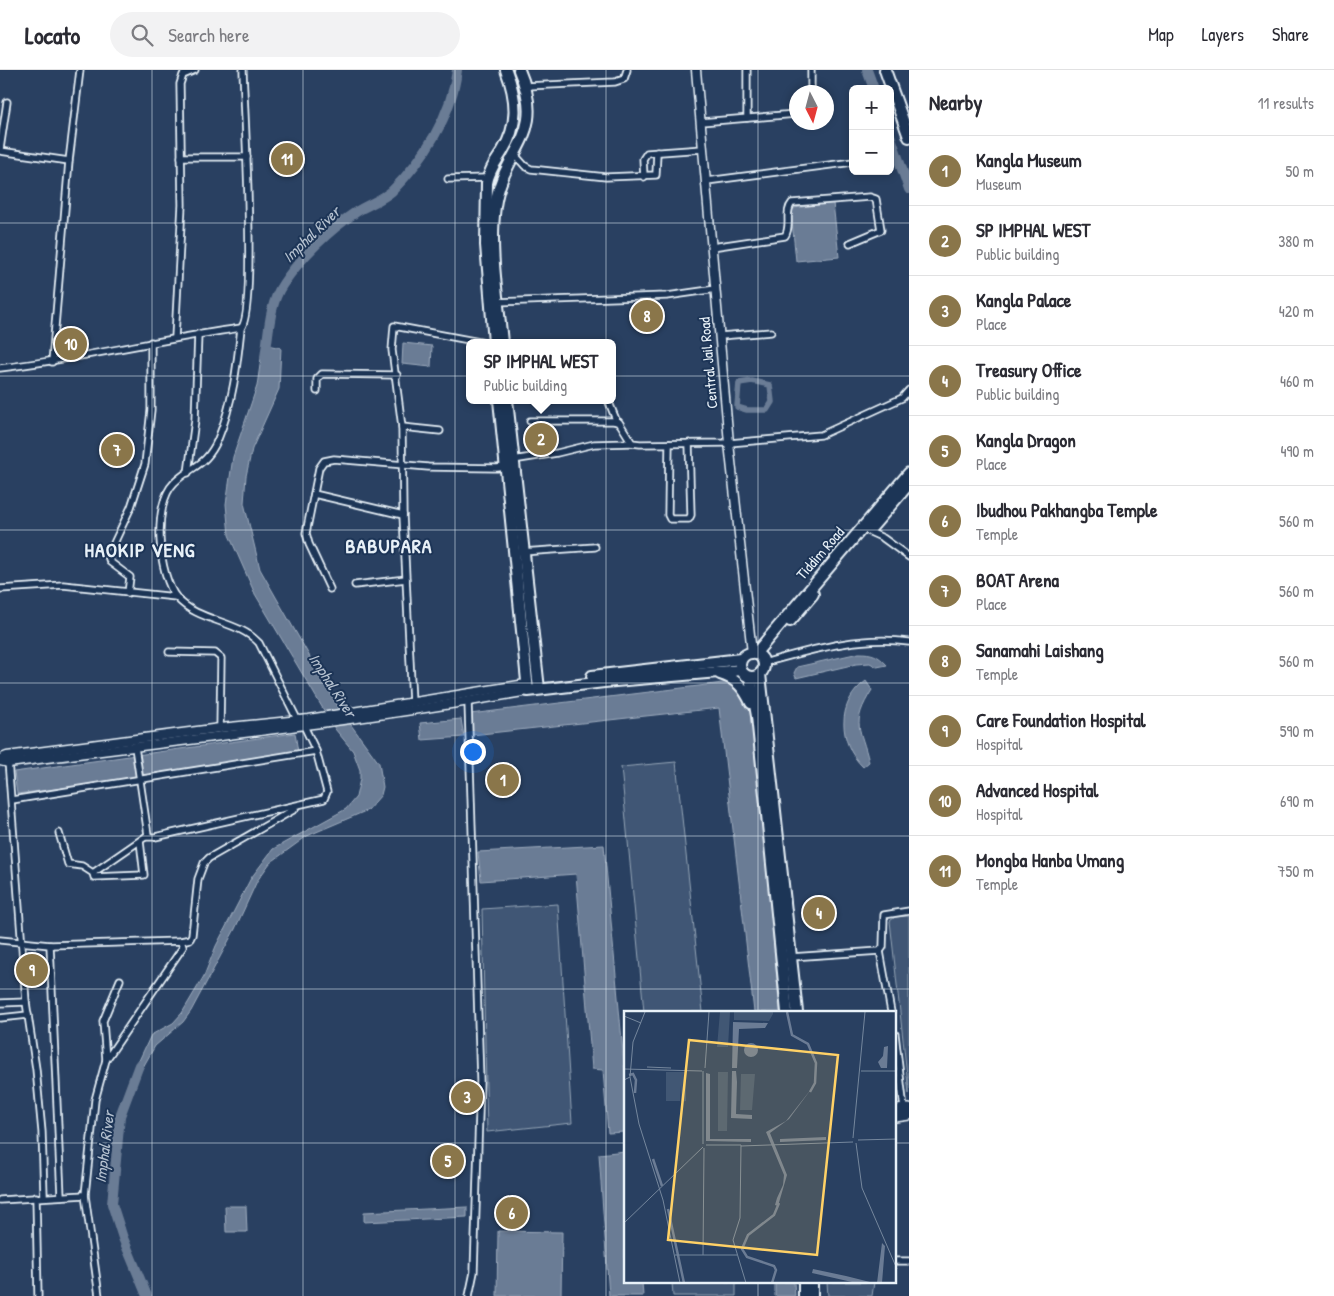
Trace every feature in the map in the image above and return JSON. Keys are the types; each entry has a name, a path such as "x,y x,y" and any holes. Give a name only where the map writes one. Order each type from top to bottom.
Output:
{"highway":[{"path":"501,339 494,302 486,233 488,178 509,141 515,124 513,94 506,70"},
{"path":"494,339 495,206 502,178 525,138 528,125 526,86 519,70"},
{"path":"885,70 909,138"},
{"path":"500,404 510,463"},
{"path":"507,404 510,463 524,607 527,688 758,657 864,530 909,484"},
{"name":"Tiddim Road","path":"864,530 909,473"},
{"path":"524,607 539,686"},
{"path":"758,657 797,1011"},
{"path":"741,670 742,659"},
{"path":"539,686 741,670 750,677 757,716 787,1011"},
{"path":"715,673 730,677 741,685 757,716"},
{"path":"750,677 760,674"}],"street":[{"path":"52,362 69,161 80,70"},
{"path":"175,338 182,205 181,79 186,72 194,70"},
{"path":"93,873 148,837 154,838 208,827 322,800 326,796 316,751 305,723 255,638 186,606 176,597 164,566 160,529 161,508 169,489 208,457 218,439 232,399 241,328 247,316 247,157 243,70"},
{"path":"526,86 616,82 624,79 627,70"},
{"name":"Central Jail Road","path":"696,70 729,443 758,657"},
{"path":"747,70 747,118"},
{"path":"811,70 811,85"},
{"path":"8,102 0,150 69,161"},
{"path":"701,122 789,115"},
{"path":"644,177 644,155 657,152 703,149"},
{"path":"516,156 525,166 531,169 597,177 644,177 653,176 657,173 657,152"},
{"path":"181,157 247,157"},
{"path":"707,181 849,163"},
{"path":"448,179 488,178"},
{"path":"712,247 785,236 788,230 789,207 792,203 870,197 876,199 881,230 850,243"},
{"path":"494,302 657,297 716,289"},
{"path":"412,703 403,515 402,426 397,374 392,350 394,326 466,339"},
{"path":"0,368 52,362 151,342 241,328"},
{"path":"720,336 771,332"},
{"path":"188,473 196,420 198,334"},
{"path":"128,593 130,577 110,562 108,556 131,507 145,464 151,410 151,342"},
{"path":"317,391 317,379 322,374 397,374"},
{"path":"330,589 307,538 307,527 319,468 328,460 479,469 594,444 729,443 821,435 902,398 909,390"},
{"path":"610,404 617,422 632,443"},
{"path":"530,421 617,422"},
{"path":"402,426 440,431"},
{"path":"669,444 668,515 670,519 680,521 689,519 691,516 689,443"},
{"path":"314,494 403,515"},
{"path":"864,530 883,538 909,557"},
{"path":"519,552 595,547"},
{"path":"355,585 406,579"},
{"path":"0,589 63,586 176,597"},
{"path":"758,657 851,642 888,639 909,642"},
{"path":"169,652 215,653 220,658 220,728"},
{"path":"367,713 412,703 527,688"},
{"path":"4,760 135,747 367,713 468,702 527,688"},
{"path":"468,702 480,1081 474,1272 469,1296"},
{"path":"4,760 220,728 305,723"},
{"path":"135,747 148,837"},
{"path":"12,800 140,781 316,751"},
{"path":"4,760 12,800 26,1002 36,1069 42,1132 44,1196"},
{"path":"0,940 23,944 50,945 182,941 190,938 192,935 198,879 209,858 301,805"},
{"path":"59,834 68,864 82,866 93,873 95,878 144,875 140,842"},
{"path":"891,1011 880,951 883,947 884,915 909,911"},
{"path":"99,1296 85,1195 96,1100 106,1060 183,947 182,941"},
{"path":"50,945 62,1196"},
{"path":"791,957 880,951"},
{"path":"106,1060 102,1037 103,1021 120,980"},
{"path":"0,1003 26,1002"},
{"path":"0,1018 28,1015"},
{"path":"896,1043 904,1111"},
{"path":"0,1200 85,1195"},
{"path":"36,1197 38,1296"},
{"path":"896,1261 909,1261"}],"shaded area":[{"path":"833,203 839,257 796,261 791,211 794,208"},
{"path":"403,343 432,346 431,367 402,364"},
{"path":"263,344 281,348 279,389 252,449 246,476 244,503 260,569 340,710 379,763 383,787 381,795 368,810 307,836 270,863 257,881 235,929 191,1011 183,1022 155,1046 134,1083 136,1067 151,1035 173,1023 182,1013 204,976 216,946 251,878 273,849 346,809 356,797 360,779 360,770 353,751 335,729 255,594 229,535 226,504 233,457 257,386"},
{"path":"859,653 874,655 887,665 877,667 870,663 856,664 796,678 794,673 797,667"},
{"path":"866,681 872,690 859,719 859,726 869,762 863,767 849,746 845,735 844,723 845,711 849,700"},
{"path":"731,682 742,690 752,710 780,1011 754,1011 719,708 472,735 470,714"},
{"path":"461,719 464,737 422,740 420,723"},
{"path":"295,733 298,752 145,777 17,794 14,772"},
{"path":"676,762 703,1011 644,1011 621,767"},
{"path":"604,845 624,1063 624,1132 608,1133 603,1070 592,1069 576,874 481,881 478,852"},
{"path":"558,904 572,1123 487,1132 482,909"},
{"path":"909,916 909,1094 890,921 895,917"},
{"path":"624,1151 624,1284 642,1284 643,1296 609,1296 599,1154"},
{"path":"225,1206 246,1206 247,1232 226,1232"},
{"path":"467,1207 467,1217 364,1222 364,1212"},
{"path":"498,1231 562,1232 561,1296 497,1296"},
{"path":"672,1284 736,1284 736,1296 673,1296"},
{"path":"775,1284 794,1284 795,1296 775,1296"},
{"path":"827,1284 874,1284 872,1296 828,1296"}],"waterway":[{"name":"Imphal River","path":"265,357 272,310 283,284 298,264 326,236 356,212 392,191 415,165 443,120 454,87 457,70"},
{"path":"867,70 873,85"},
{"path":"894,146 909,189"},
{"path":"752,381 770,385 772,402 767,410 747,410 737,407 739,383 752,381"},
{"name":"Imphal River","path":"139,1065 120,1116 112,1204 123,1238 147,1296"}],"place":[{"name":"Mongba Hanba Umang","path":"287,159"},
{"name":"Sanamahi Laishang","path":"647,316"},
{"name":"Advanced Hospital","path":"71,344"},
{"name":"SP IMPHAL WEST","path":"541,439"},
{"name":"BOAT Arena","path":"117,450"},
{"name":"Kangla Museum","path":"503,780"},
{"name":"Treasury Office","path":"819,913"},
{"name":"Care Foundation Hospital","path":"32,970"},
{"name":"Kangla Palace","path":"467,1097"},
{"name":"Kangla Dragon","path":"448,1161"},
{"name":"Ibudhou Pakhangba Temple","path":"512,1213"}],"district":[{"name":"BABUPARA","path":"389,545"},
{"name":"HAOKIP VENG","path":"140,549"}]}
